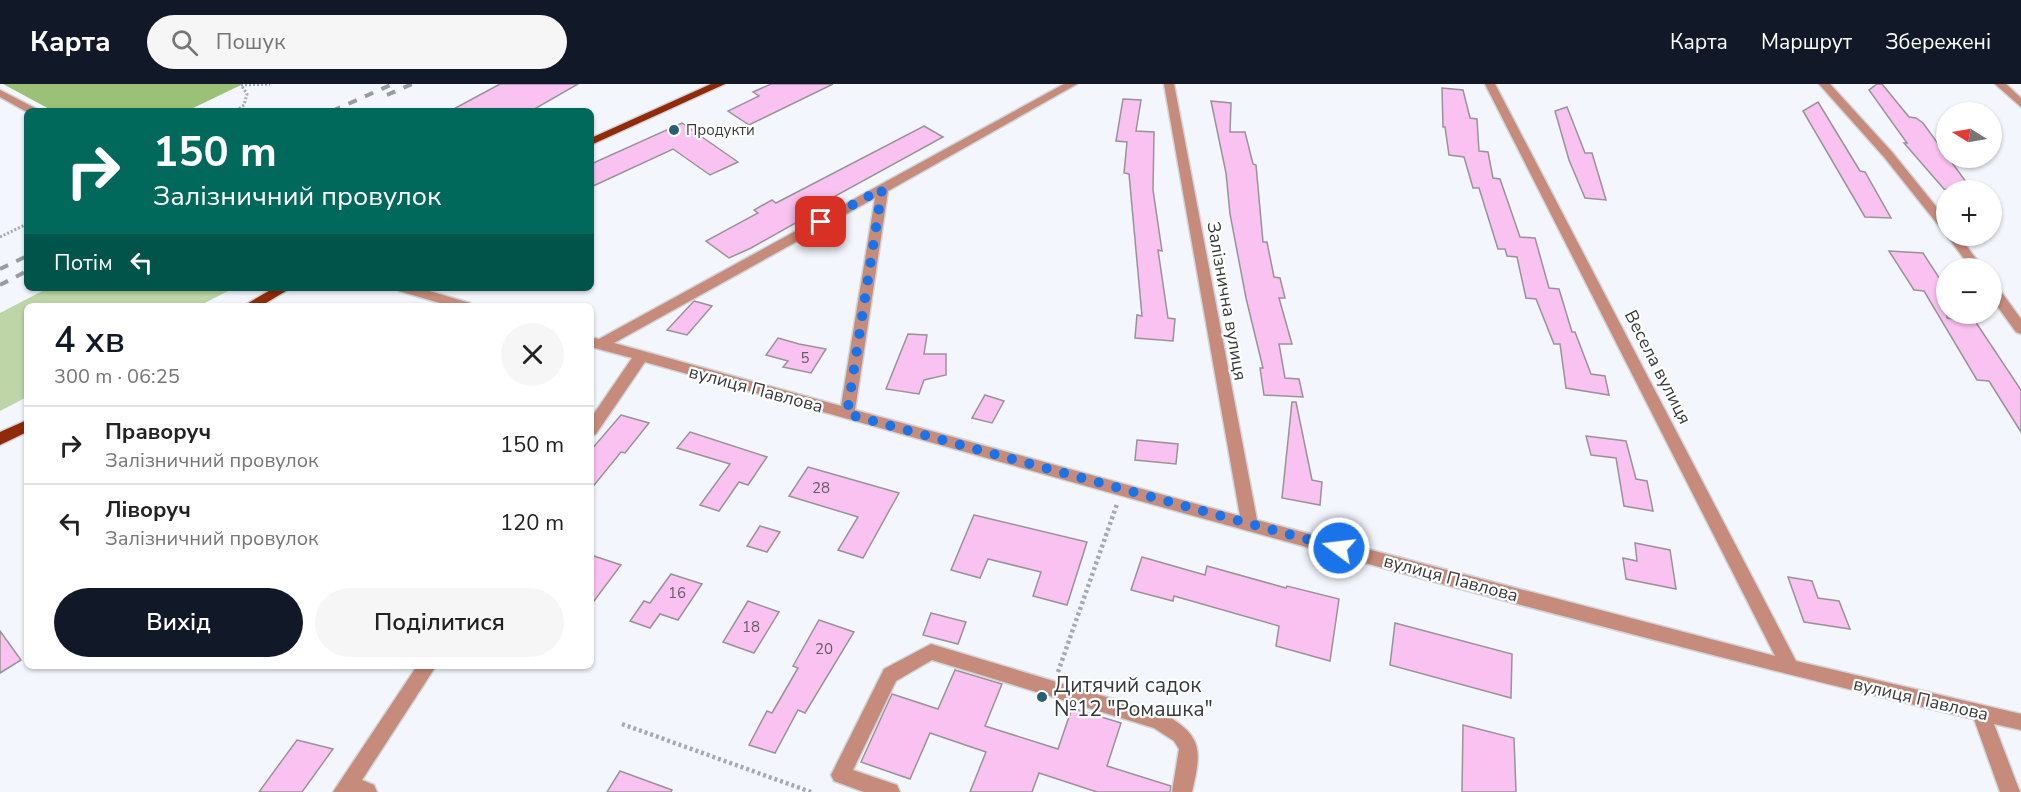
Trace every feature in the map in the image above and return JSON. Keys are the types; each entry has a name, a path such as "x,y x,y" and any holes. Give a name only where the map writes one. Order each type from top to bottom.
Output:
{"main road":[{"path":"594,141 720,84"},
{"path":"256,303 278,291"},
{"path":"0,439 24,427"}],"street":[{"path":"596,344 1072,84"},
{"name":"Залізнична вулиця","path":"1169,84 1250,525"},
{"name":"Весела вулиця","path":"1490,84 1790,668"},
{"path":"1824,84 1887,152 1936,214"},
{"path":"2000,84 2021,104"},
{"path":"0,93 28,108"},
{"path":"847,414 882,189"},
{"path":"414,291 455,303"},
{"path":"2002,303 2021,329"},
{"name":"вулиця Павлова","path":"596,344 1250,525 1790,668 2021,722"},
{"path":"594,426 640,358"},
{"path":"890,792 841,775 890,675 931,652 1159,721 1182,733 1190,747 1182,792"},
{"path":"367,792 346,788 425,669"},
{"path":"1981,714 2010,792"}],"path":[{"path":"241,84 270,84"},
{"path":"240,108 244,105 247,94 241,84"},
{"path":"0,237 24,225"},
{"path":"1052,689 1122,489"},
{"path":"622,724 811,792"}],"green space":[{"path":"3,84 241,84 193,108 47,108"},
{"path":"42,291 228,291 205,303 24,303 24,399 0,411 0,313"}],"building":[{"path":"500,84 578,84 536,108 456,108"},
{"path":"771,84 833,84 749,125 728,111 759,96 753,92"},
{"path":"1877,84 1882,84 1909,117 1916,118 1923,123 1936,141 1936,168 1956,168 1965,180 1936,180 1904,143 1907,143 1869,90"},
{"path":"1442,88 1463,90 1470,118 1477,119 1479,151 1488,152 1493,178 1500,179 1520,237 1535,238 1549,288 1559,289 1572,332 1575,332 1591,374 1605,376 1609,395 1566,388 1560,344 1554,344 1536,299 1526,298 1517,257 1507,256 1505,249 1498,249 1479,188 1473,188 1464,157 1449,155 1445,127 1443,127"},
{"path":"1123,99 1141,100 1136,131 1154,132 1153,190 1162,251 1158,250 1168,318 1175,319 1173,341 1135,338 1137,315 1142,316 1129,174 1124,173 1127,142 1116,141"},
{"path":"1211,101 1231,103 1230,132 1245,132 1253,164 1256,165 1263,242 1267,242 1274,277 1280,278 1285,298 1279,298 1292,344 1279,344 1285,378 1299,379 1303,397 1264,395 1260,368 1263,368 1246,298 1230,214 1226,173"},
{"path":"1818,102 1860,171 1865,172 1891,218 1865,217 1803,111"},
{"path":"1567,107 1585,153 1592,153 1606,200 1585,198 1569,160 1555,111"},
{"path":"682,123 738,162 710,175 673,149 594,186 594,163"},
{"path":"924,126 943,137 797,217 801,220 751,248 729,258 706,241 758,213 754,210 772,200 776,203"},
{"path":"1889,251 1923,253 1936,273 1936,311 1924,291 1914,290"},
{"path":"694,301 712,306 687,335 667,330"},
{"path":"1944,324 1977,324 2021,390 2021,432 1989,381 1977,380"},
{"path":"908,334 927,335 924,354 946,354 946,375 924,380 919,394 886,389"},
{"path":"778,338 826,349 811,373 783,367 788,361 766,355"},
{"path":"985,395 1004,401 992,423 972,418"},
{"path":"1292,402 1296,402 1312,480 1322,482 1320,505 1282,498"},
{"path":"621,415 649,423 625,453 621,452 594,485 594,446"},
{"path":"690,432 767,457 748,485 739,482 719,511 700,505 730,464 677,448"},
{"path":"1586,436 1626,441 1636,479 1647,481 1653,511 1624,506 1616,458 1591,455"},
{"path":"1137,440 1178,444 1176,464 1135,460"},
{"path":"808,467 899,493 863,558 838,550 858,517 789,496"},
{"path":"974,515 1087,542 1067,605 1033,596 1041,572 988,559 980,578 951,570"},
{"path":"760,526 780,532 767,552 747,546"},
{"path":"1635,543 1670,550 1676,589 1626,579 1623,558 1637,561"},
{"path":"594,556 621,565 594,601"},
{"path":"1142,557 1205,575 1207,566 1286,588 1287,586 1339,599 1330,661 1276,646 1279,626 1174,596 1173,601 1131,590"},
{"path":"671,574 702,584 678,620 660,614 650,628 630,621 644,601 650,603"},
{"path":"1788,577 1812,581 1818,598 1839,601 1850,629 1804,622"},
{"path":"748,601 779,612 754,653 723,642"},
{"path":"931,613 966,622 958,644 923,635"},
{"path":"819,620 854,632 805,713 798,710 775,753 749,745 767,711 772,713 798,668 793,666"},
{"path":"1395,623 1512,654 1511,698 1390,665"},
{"path":"0,631 21,660 0,673"},
{"path":"955,670 1002,684 985,726 1058,749 1072,708 1121,723 1107,766 1171,786 1170,792 1097,792 1039,773 1032,792 970,792 986,752 930,733 910,779 861,762 892,694 938,709"},
{"path":"1463,725 1514,738 1516,792 1462,792"},
{"path":"297,740 333,749 302,792 259,792"},
{"path":"620,771 672,790 671,792 607,792"}],"railway":[{"path":"339,108 393,84"},
{"path":"387,95 412,84"},
{"path":"0,269 24,257"},
{"path":"0,285 24,273"}],"place":[{"name":"Продукти","path":"674,130"},
{"name":"Дитячий садок №12 \"Ромашка\"","path":"1042,697"}],"route":[{"path":"821,222 882,189 847,414 1339,548"}]}
